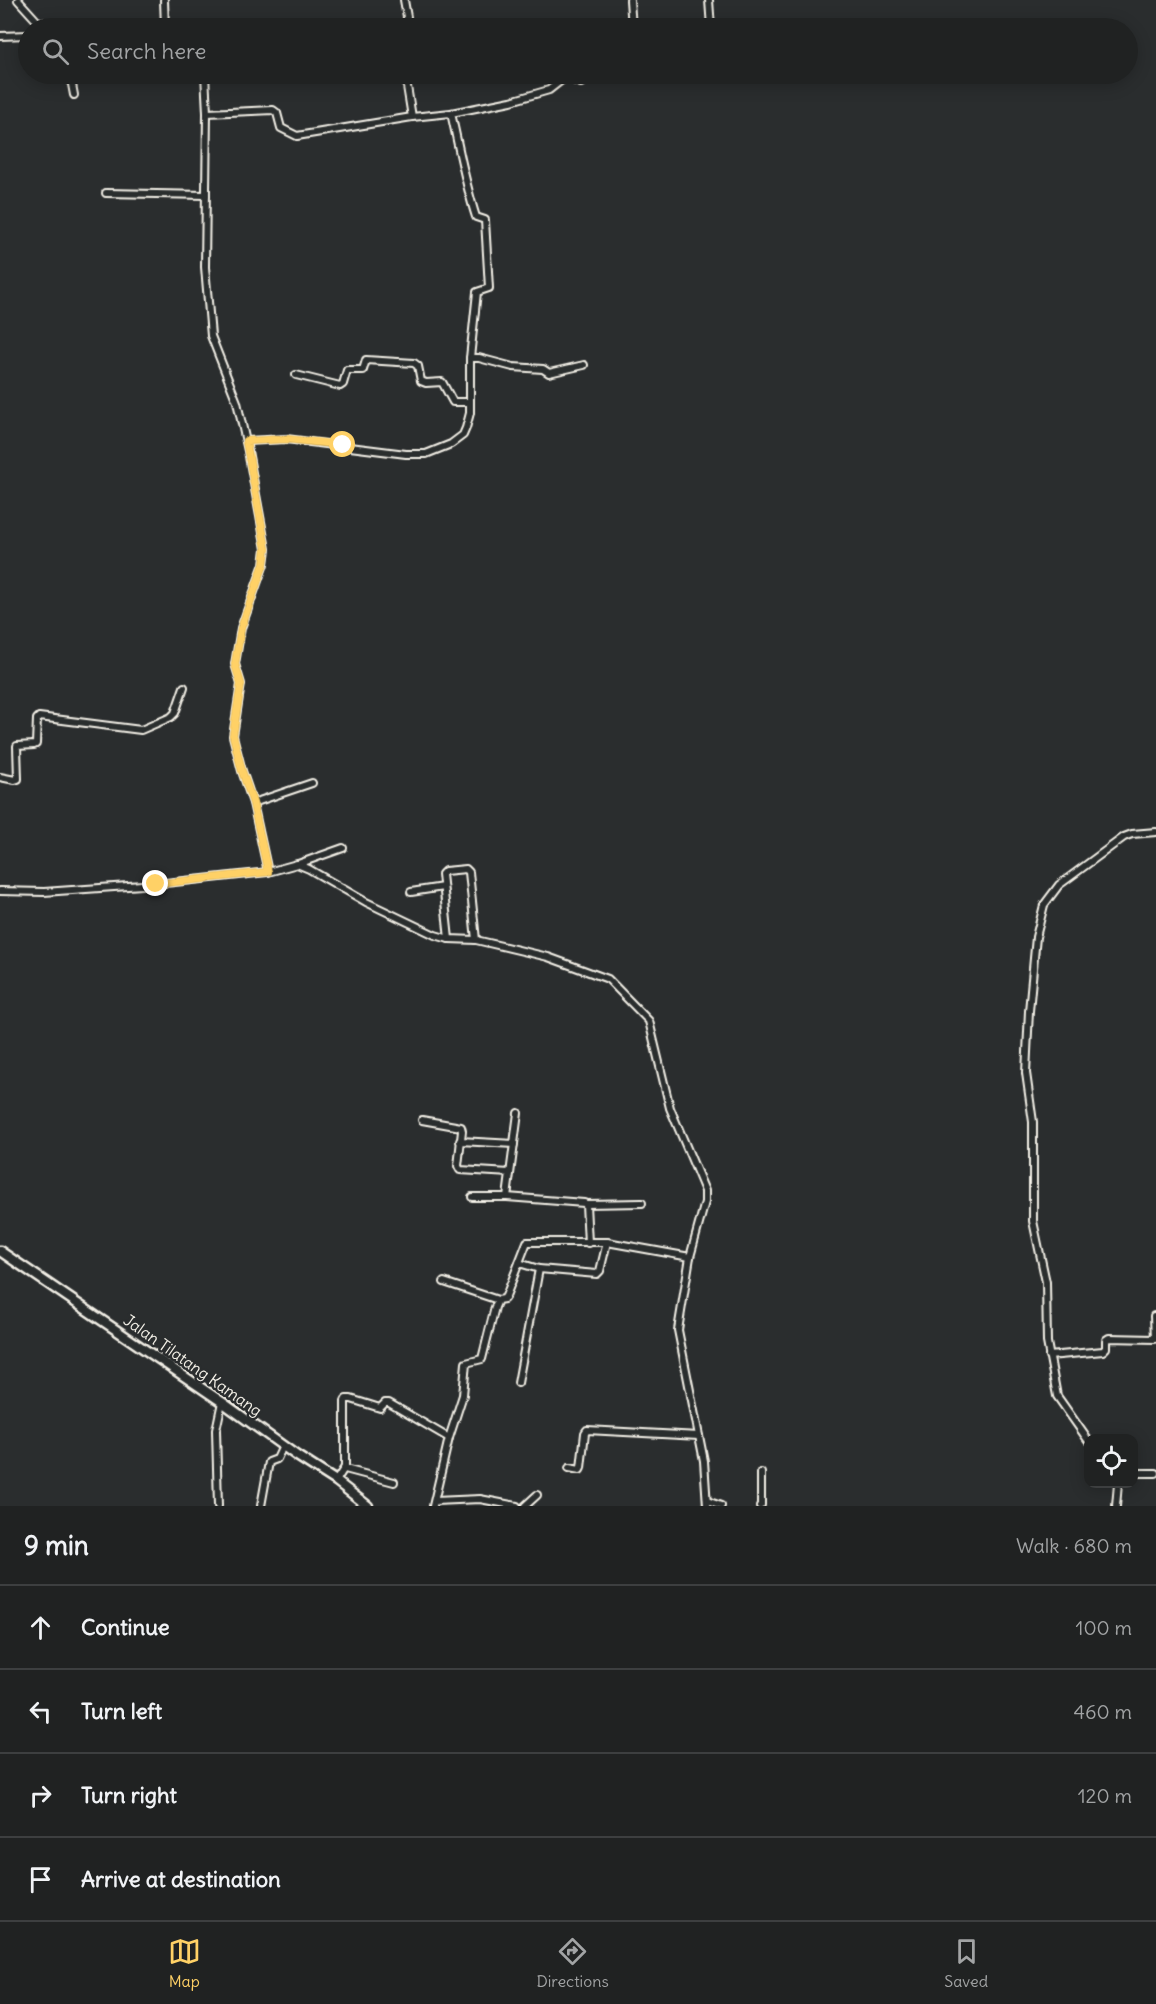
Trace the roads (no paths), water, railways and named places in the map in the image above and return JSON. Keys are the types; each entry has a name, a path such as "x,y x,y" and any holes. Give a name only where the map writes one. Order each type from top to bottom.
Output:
{"street":[{"path":"18,0 35,18"},
{"path":"164,0 165,18"},
{"path":"404,0 407,18"},
{"path":"630,0 631,18"},
{"path":"709,0 710,18"},
{"path":"0,36 18,37"},
{"path":"72,84 74,95"},
{"path":"206,84 205,267 211,336 230,383 246,441 266,549 264,564 241,628 235,664 241,684 233,735 253,803 268,872"},
{"path":"407,84 412,117"},
{"path":"207,113 273,110 277,113 281,128 297,136 412,117 451,113 511,101 549,90 557,84"},
{"path":"246,441 286,439 406,454 426,454 451,444 463,435 470,412 470,358 477,292 489,288 485,220 476,217 465,182 464,167 451,113"},
{"path":"106,193 206,195"},
{"path":"470,358 479,358 513,367 543,369 549,373 584,365"},
{"path":"296,375 340,386 343,384 347,370 363,370 365,360 416,364 421,381 442,382 453,402 469,402"},
{"path":"0,777 18,779 17,746 36,744 39,717 141,730 171,717 184,687"},
{"path":"253,803 312,783"},
{"path":"1084,1434 1057,1396 1047,1342 1046,1282 1033,1221 1033,1116 1026,1073 1036,937 1044,905 1059,885 1124,837 1156,832"},
{"path":"0,891 44,892 156,884 268,872 343,848"},
{"path":"297,864 366,902 448,939 476,940 548,957 608,979 649,1021 670,1108 705,1191 705,1202 690,1257 678,1330 704,1461 707,1504 721,1506"},
{"path":"448,939 441,874 445,871 466,869 469,872 476,940"},
{"path":"411,892 443,887"},
{"path":"507,1197 518,1113"},
{"path":"422,1120 459,1126 462,1131 458,1166 460,1170 510,1173"},
{"path":"460,1141 514,1144"},
{"path":"472,1197 507,1197 586,1204 642,1203"},
{"path":"586,1204 588,1243"},
{"path":"444,1282 498,1300 504,1299 529,1240 607,1242 690,1257"},
{"path":"519,1263 539,1269 597,1274 600,1271 607,1242"},
{"name":"Jalan Tilatang Kamang","path":"0,1251 222,1402 368,1506"},
{"path":"518,1383 539,1269"},
{"path":"498,1300 482,1359 466,1363 463,1395 449,1438 434,1503 480,1499 517,1506"},
{"path":"1049,1356 1105,1350 1106,1340 1109,1338 1155,1339 1154,1316"},
{"path":"336,1482 345,1469 346,1399 351,1398 380,1408 385,1403 389,1403 449,1438"},
{"path":"218,1506 216,1430 222,1402"},
{"path":"569,1468 580,1470 581,1468 587,1430 699,1436"},
{"path":"261,1506 269,1462 277,1459 283,1446"},
{"path":"345,1469 394,1482"},
{"path":"760,1506 761,1473"},
{"path":"1138,1473 1156,1473"},
{"path":"1116,1506 1118,1488"},
{"path":"525,1506 537,1495"}]}
